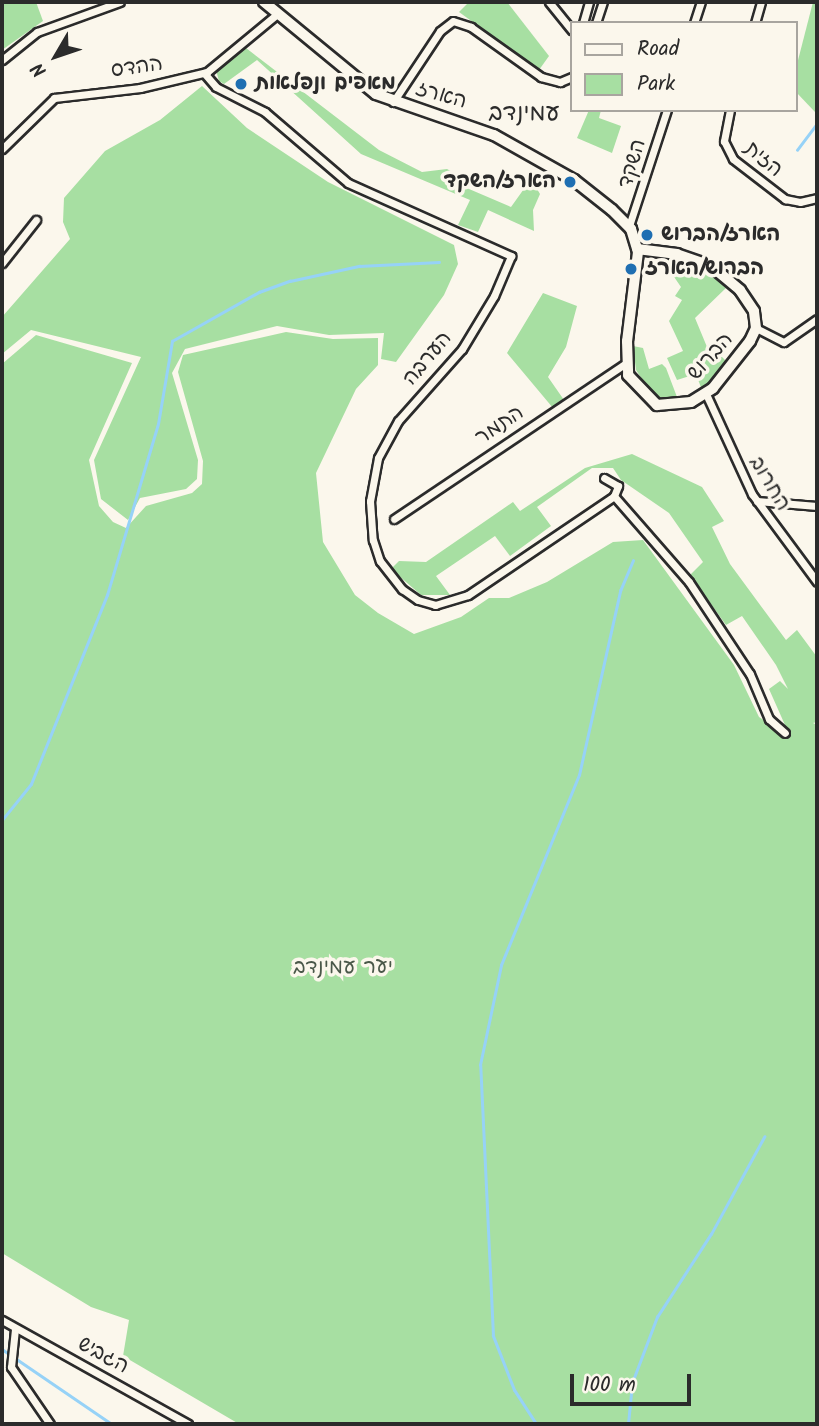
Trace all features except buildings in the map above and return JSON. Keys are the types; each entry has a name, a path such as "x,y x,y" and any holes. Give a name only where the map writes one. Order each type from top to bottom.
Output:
{"street":[{"path":"2,60 37,32 120,2"},
{"name":"הארז","path":"264,2 367,89 393,102 460,121 507,141 574,180 629,226"},
{"path":"549,2 570,28"},
{"path":"584,21 589,2"},
{"path":"597,21 603,2"},
{"path":"695,21 701,2"},
{"path":"756,21 761,2"},
{"name":"ההדס","path":"2,149 41,108 60,96 140,88 204,72 277,14"},
{"path":"393,102 440,32 453,21 471,27 541,77 560,82 570,78"},
{"name":"הערבה","path":"204,72 212,85 265,112 348,183 511,256 494,296 462,349 398,421 378,458 370,502 373,540 380,561 402,589 428,603 457,600 614,496"},
{"name":"השקד","path":"629,226 666,112"},
{"name":"הזית","path":"730,112 724,141 733,159 785,198 800,202 817,198"},
{"path":"2,263 36,220"},
{"path":"626,363 637,249 629,226"},
{"name":"הברוש","path":"626,363 631,379 657,405 669,407 706,394 751,341 756,328 749,302 721,272 689,257 637,249"},
{"path":"756,328 784,342 817,319"},
{"name":"התמר","path":"394,519 626,363"},
{"name":"החרוב","path":"706,394 757,501 817,582"},
{"path":"604,478 618,486 614,496 689,582 750,674 769,719 785,733"},
{"path":"757,501 817,506"},
{"name":"הגביש","path":"2,1320 188,1424"},
{"path":"15,1329 11,1367 50,1424"}],"green space":[{"path":"2,2 36,2 43,21 2,50"},
{"path":"469,2 507,2 549,56 539,70 459,12"},
{"path":"813,2 817,2 815,112 798,94 798,60"},
{"path":"246,48 379,150 422,172 447,169 456,174 455,183 511,207 531,179 540,194 533,210 534,231 488,210 478,232 458,225 470,200 361,154 257,60 224,84 219,81 216,70"},
{"path":"202,86 247,128 328,182 454,245 458,264 444,295 396,362 381,359 384,333 329,335 277,326 185,349 172,373 198,460 197,479 186,489 140,498 128,520 101,499 94,460 141,357 31,330 2,354 2,317 70,239 63,222 64,198 105,151 160,120"},
{"path":"588,112 600,112 599,118 621,126 612,153 577,138"},
{"path":"661,258 698,266 727,287 695,318 712,359 722,357 726,361 703,393 696,374 677,380 667,358 683,351 669,321 682,300 675,296 681,287"},
{"path":"543,293 577,306 566,347 548,377 564,400 553,408 507,353"},
{"name":"יער עמינדב","path":"286,332 333,339 378,338 378,365 356,389 316,473 323,542 355,595 378,613 414,634 461,617 489,598 509,598 547,582 613,542 643,540 734,665 759,717 780,731 785,725 769,689 780,681 788,689 776,665 742,616 726,625 690,575 703,562 669,513 621,480 613,468 592,468 537,507 551,526 510,556 495,536 436,576 450,595 421,595 391,569 399,561 426,562 513,502 520,511 585,468 632,454 702,487 724,521 712,527 730,564 786,640 797,630 817,657 817,722 813,723 817,725 817,1424 239,1424 123,1356 129,1320 91,1307 2,1253 2,364 36,335 132,363 89,460 99,506 113,522 126,528 146,506 192,493 202,484 203,461 178,372 183,355"},
{"path":"633,346 643,348 649,369 662,364 666,368 677,397 665,400 653,396 636,370"}],"waterway":[{"path":"797,150 817,123"},
{"path":"2,820 31,784 107,595 158,424 172,341 259,292 290,281 359,266 439,262"},
{"path":"536,1424 514,1390 493,1336 480,1065 501,965 579,775 620,591 633,561"},
{"path":"628,1424 632,1383 657,1317 711,1234 764,1137"},
{"path":"2,1349 112,1424"}],"place":[{"name":"מאפים ונפלאות","path":"241,84"},
{"name":"הארז/השקד","path":"570,182"},
{"name":"הארז/הברוש","path":"647,235"},
{"name":"הברוש/הארז","path":"631,269"}],"district":[{"name":"עמינדב","path":"524,114"}]}
